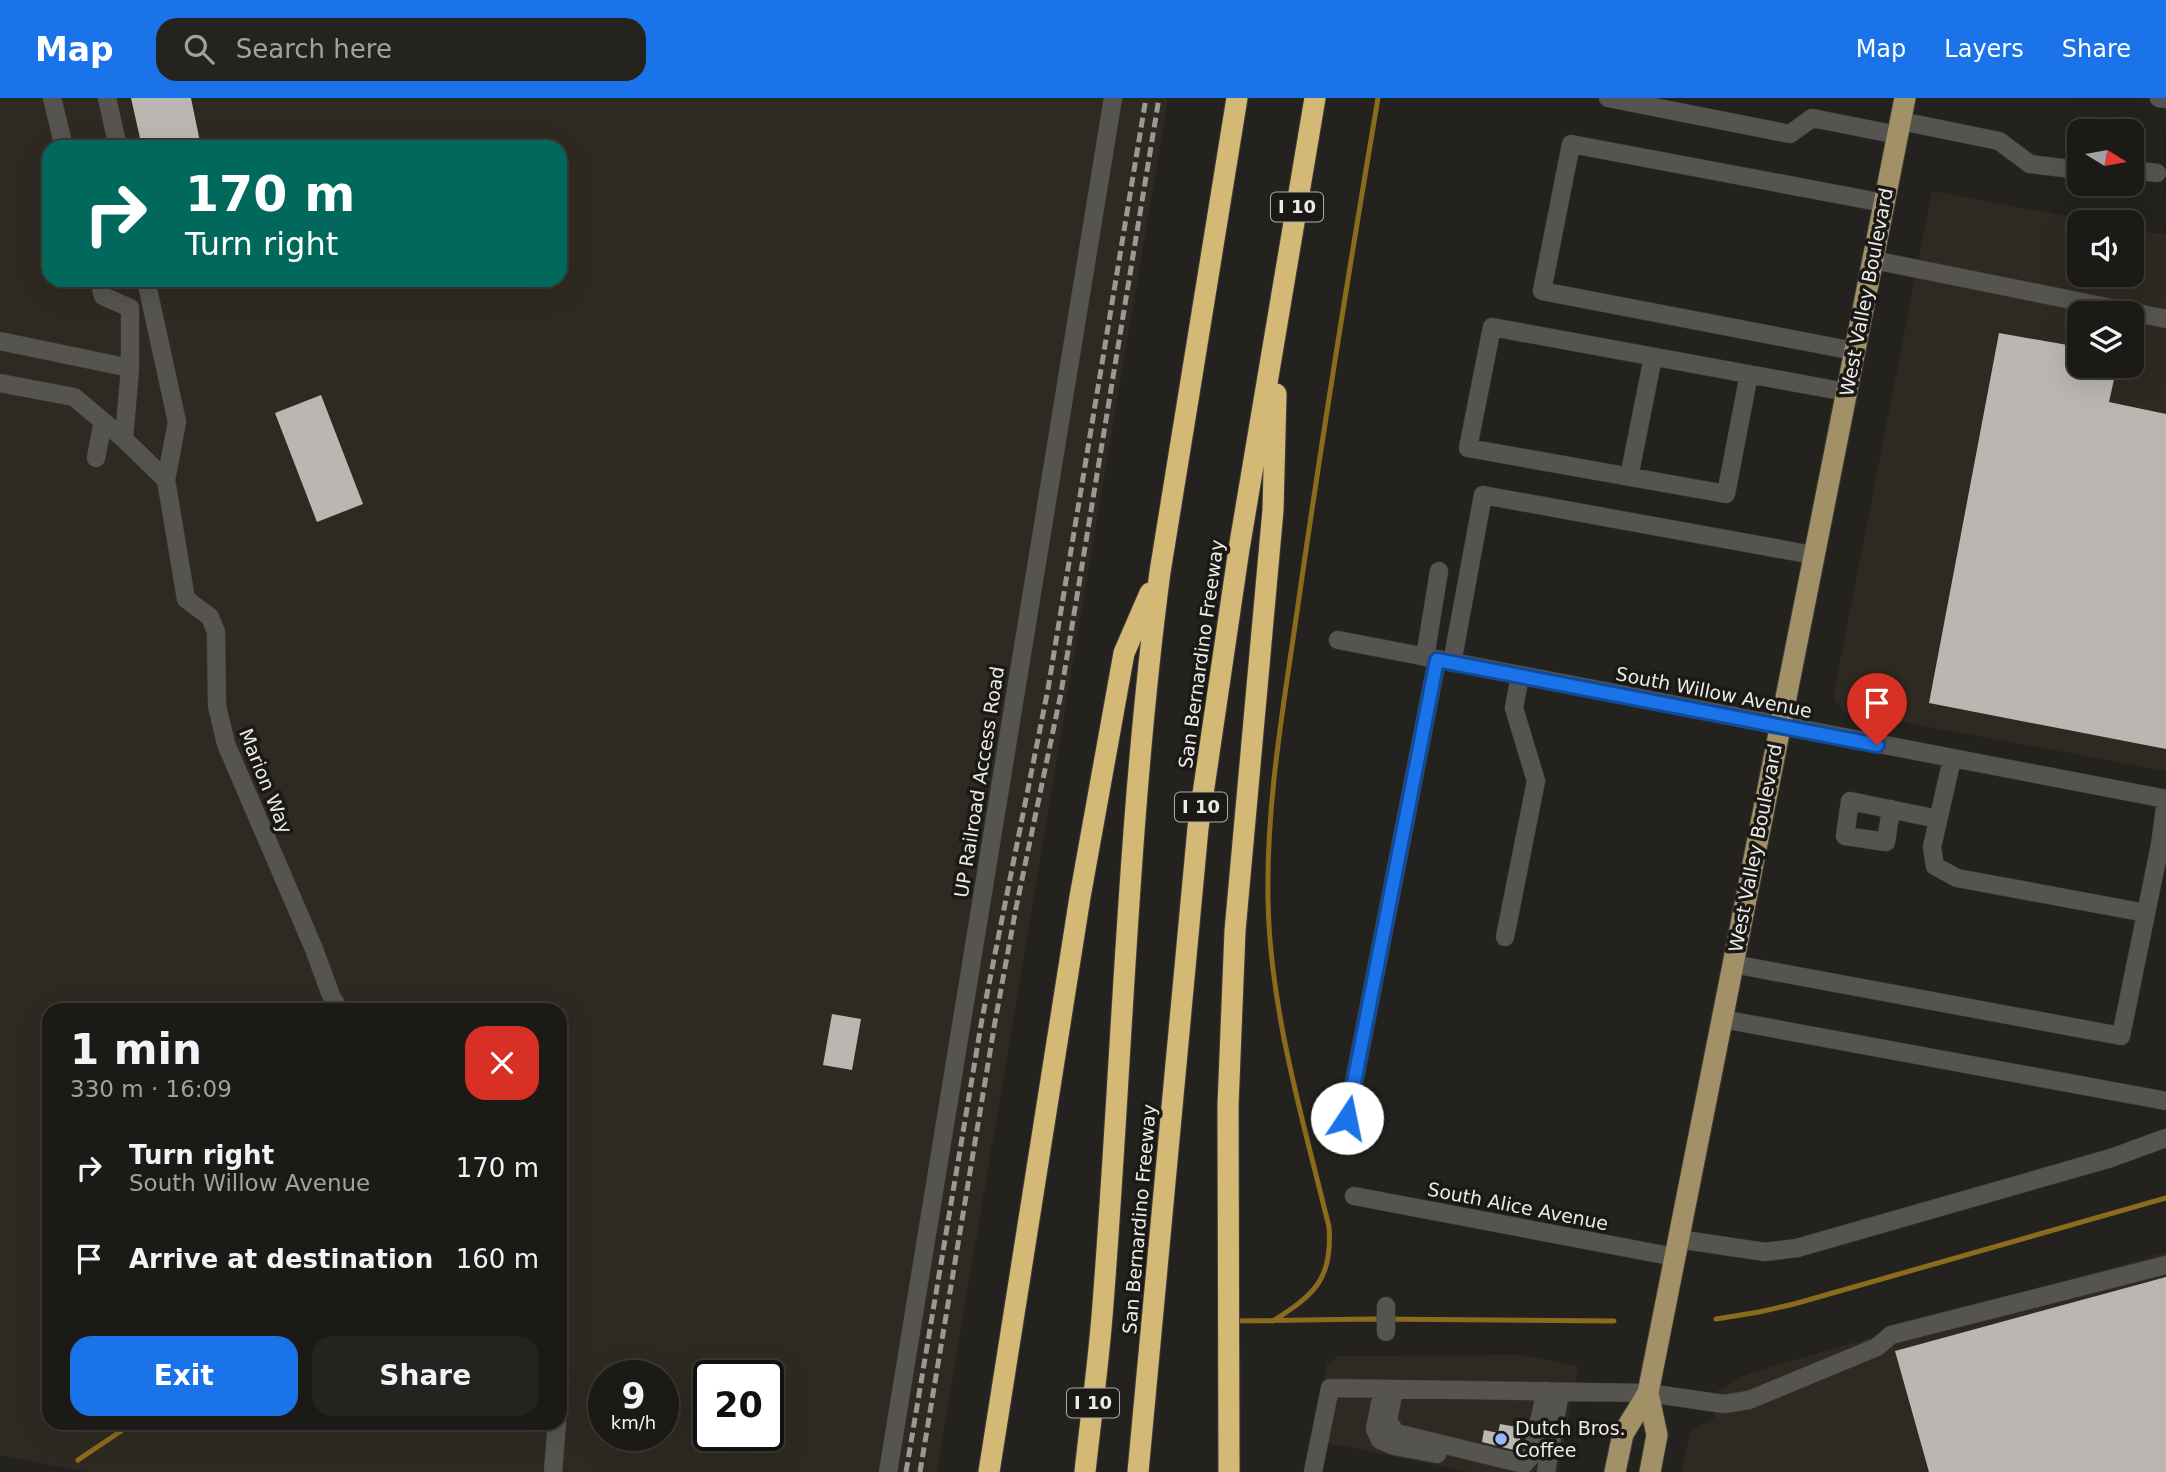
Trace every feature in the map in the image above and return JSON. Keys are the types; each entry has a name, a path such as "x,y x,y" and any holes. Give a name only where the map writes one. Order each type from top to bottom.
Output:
{"highway":[{"name":"San Bernardino Freeway","path":"1085,1472 1101,1334 1130,867 1160,572 1237,98"},
{"name":"San Bernardino Freeway","path":"1138,1472 1198,828 1239,549 1315,98"},
{"path":"1229,1472 1227,1107 1235,931 1273,510 1278,315"},
{"path":"989,1472 1080,897 1124,653 1160,572"}],"main road":[{"name":"West Valley Boulevard","path":"1615,1472 1623,1434 1648,1393 1905,98"},
{"name":"West Valley Boulevard","path":"1648,1393 1657,1435 1650,1472"}],"street":[{"path":"52,98 62,140"},
{"path":"107,98 116,140"},
{"name":"UP Railroad Access Road","path":"888,1472 1112,98"},
{"path":"1608,98 1790,134 1812,118 1998,141 2030,164 2067,169"},
{"path":"2159,98 2166,99"},
{"path":"1854,351 1542,291 1571,144 1884,203"},
{"path":"2144,171 2157,173"},
{"path":"1873,260 2166,319"},
{"path":"101,287 103,296 130,308 130,368 124,439"},
{"path":"148,287 177,422 166,480"},
{"path":"1749,374 1726,494 1468,448 1492,327 1653,357 1749,374 1846,392"},
{"path":"0,341 130,368"},
{"path":"1629,477 1653,357"},
{"path":"0,383 74,397 124,439 166,480"},
{"path":"96,458 103,421"},
{"name":"Marion Way","path":"166,480 186,599 211,617 216,632 217,706 226,744 335,1003"},
{"path":"1347,1118 1438,660 1483,495 1814,555"},
{"path":"1438,571 1438,660"},
{"name":"South Willow Avenue","path":"1338,640 2166,799"},
{"path":"1505,937 1535,782 1514,708 1520,676"},
{"path":"1952,758 1932,847 1935,866 1957,878 2146,913"},
{"path":"1733,964 2121,1036 2160,845 2166,799"},
{"path":"1891,809 1938,819"},
{"path":"1722,1019 2166,1101"},
{"name":"South Alice Avenue","path":"1353,1196 1676,1248 1765,1252 1797,1248 2099,1161 2166,1138"},
{"path":"1313,1472 1330,1388 1648,1393 1724,1404 1749,1400 1877,1347 1891,1335 2166,1265"},
{"path":"1386,1306 1387,1332"},
{"path":"1388,1389 1388,1421 1396,1433 1524,1464 1531,1457 1553,1391"},
{"path":"1546,1472 1553,1391"},
{"path":"553,1472 556,1430"}],"shaded area":[{"path":"0,98 1168,98 937,1472 88,1472 0,1455"},
{"path":"1932,191 2067,216 2067,287 2144,287 2144,231 2166,235 2166,771 1843,711 1833,698"},
{"path":"2166,1252 2166,1472 1682,1472 1690,1431 1714,1418 1718,1390 1750,1373"},
{"path":"1522,1355 1578,1366 1558,1472 1471,1472 1313,1440 1327,1364 1338,1356"}],"building":[{"path":"131,98 191,98 200,140 140,140"},
{"path":"1999,333 2067,345 2067,378 2114,378 2109,402 2166,414 2166,749 1929,703"},
{"path":"321,395 363,504 317,522 275,413"},
{"path":"832,1014 861,1019 852,1070 823,1065"},
{"path":"2166,1277 2166,1472 1929,1472 1895,1351"},
{"name":"Dutch Bros. Coffee","path":"1500,1424 1522,1428 1518,1451 1482,1442 1484,1430 1498,1433"}],"waterway":[{"path":"1273,1321 1310,1294 1324,1273 1328,1260 1329,1227 1281,1024 1270,942 1268,862 1273,786 1283,711 1327,410 1378,98"},
{"path":"1716,1319 1794,1304 2166,1198"},
{"path":"1236,1321 1614,1321"},
{"path":"78,1460 123,1430"}],"railway":[{"path":"906,1472 982,1019 1048,689 1146,98"},
{"path":"920,1472 995,1022 1061,693 1159,98"}],"place":[{"name":"Dutch Bros. Coffee","path":"1501,1439"}],"route":[{"path":"1347,1118 1437,660 1877,745"}]}
